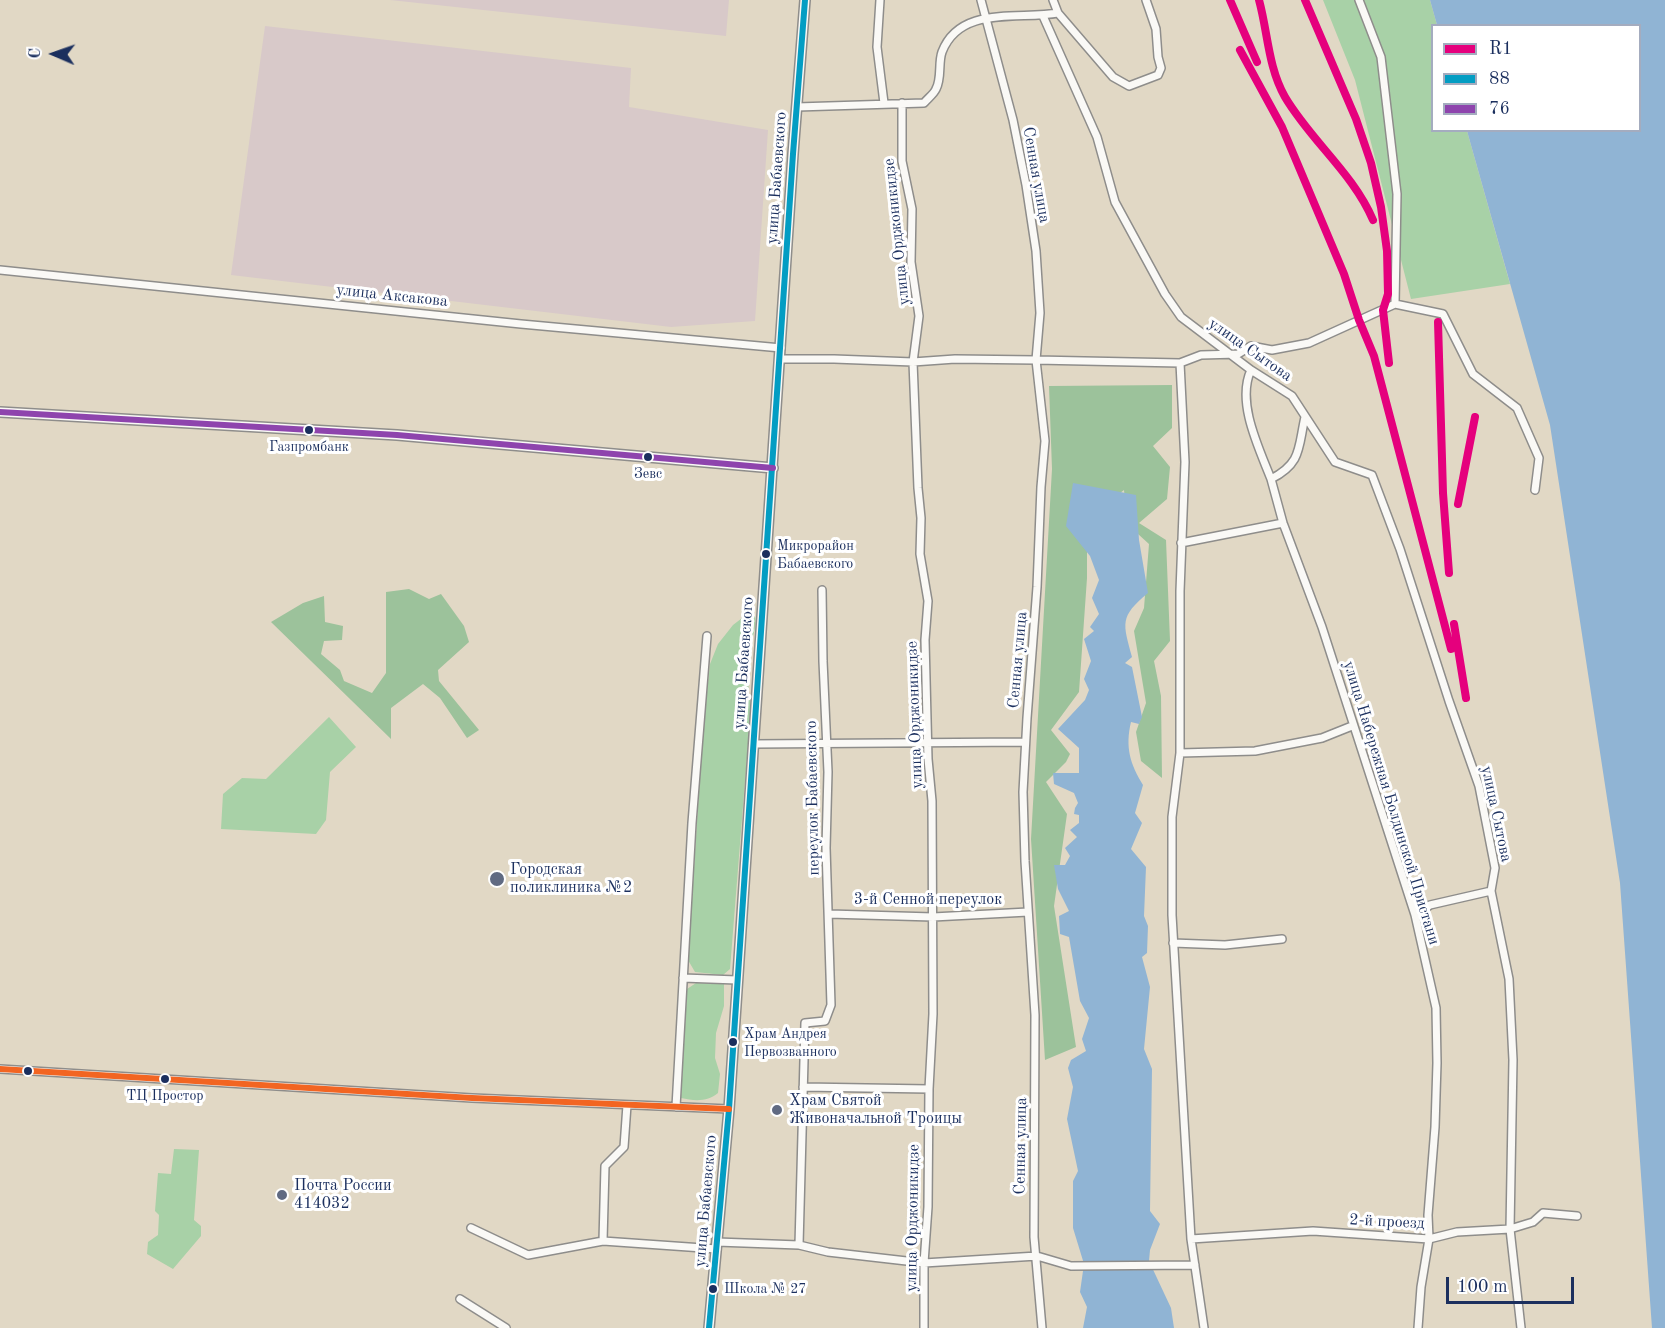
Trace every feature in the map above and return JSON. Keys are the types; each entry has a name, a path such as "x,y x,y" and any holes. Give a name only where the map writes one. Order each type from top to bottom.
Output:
{"main road":[{"name":"улица Бабаевского","path":"709,1328 729,1109 780,348 806,0"},
{"path":"0,412 397,435 773,468"}],"street":[{"path":"880,0 877,47 884,103"},
{"name":"Сенная улица","path":"981,0 1026,185 1036,251 1040,313 1036,360 1045,441 1023,792 1035,1015 1034,1237 1042,1328"},
{"path":"1053,0 1058,13 1113,77 1129,86 1158,75 1161,68 1156,29 1146,0"},
{"path":"1359,0 1381,57 1396,194 1395,304"},
{"path":"797,107 924,103 937,89 942,53 953,33 985,17 1043,16 1058,13"},
{"name":"улица Сытова","path":"1043,16 1097,137 1115,202 1165,294 1181,317 1292,396 1335,462 1372,475 1400,549 1479,786 1495,868 1491,891 1509,980 1513,1059 1510,1228 1521,1328"},
{"name":"улица Орджоникидзе","path":"902,103 902,161 912,209 911,262 919,316 913,362 921,518 920,554 928,601 925,640 927,759 932,801 933,1014 929,1089 928,1207 924,1263 924,1328"},
{"name":"улица Аксакова","path":"0,270 521,324 780,348"},
{"path":"780,359 1180,363 1201,355 1232,355 1251,346 1272,350 1309,342 1395,304 1443,314 1473,374 1517,408 1539,458 1535,490"},
{"path":"1180,363 1185,462 1181,543 1180,753 1172,817 1173,943 1191,1239 1204,1328"},
{"name":"улица Набережная Болдинской Пристани","path":"1251,369 1247,378 1248,415 1271,479 1283,523 1322,627 1352,726 1375,789 1414,915 1436,1008 1437,1073 1428,1215 1429,1239 1421,1287 1418,1328"},
{"path":"1271,479 1286,471 1296,459 1305,417"},
{"path":"1181,543 1283,523"},
{"name":"переулок Бабаевского","path":"803,1087 805,1023 825,1021 831,1005 826,848 828,772 822,590"},
{"path":"676,1107 697,753 707,636"},
{"path":"1180,753 1255,751 1323,738 1352,726"},
{"path":"753,744 1025,742"},
{"path":"1414,915 1430,905 1491,891"},
{"name":"3-й Сенной переулок","path":"829,914 933,916 1028,912"},
{"path":"1173,943 1225,945 1282,939"},
{"path":"683,978 737,980"},
{"path":"0,1069 472,1098 729,1109"},
{"path":"799,1245 803,1087 929,1089"},
{"path":"603,1241 605,1166 624,1147 627,1105"},
{"name":"2-й проезд","path":"1191,1239 1313,1231 1429,1239 1456,1232 1510,1228 1533,1222 1543,1213 1577,1216"},
{"path":"471,1228 528,1255 603,1241 799,1245 828,1252 924,1263 1037,1256 1071,1266 1195,1265"},
{"path":"460,1299 506,1328"}],"shaded area":[{"path":"390,0 729,0 726,36"},
{"path":"265,26 631,68 629,107 768,130 755,321 671,327 231,275"}],"green space":[{"path":"1323,0 1430,0 1437,24 1431,24 1431,132 1467,132 1510,284 1411,299 1355,80"},
{"path":"1172,385 1172,428 1153,446 1170,467 1167,499 1139,523 1166,540 1170,641 1154,661 1161,696 1162,778 1141,761 1136,732 1146,703 1134,631 1144,608 1149,544 1127,524 1124,490 1087,518 1087,578 1079,692 1051,730 1070,754 1066,762 1046,782 1067,814 1054,906 1076,1047 1045,1060 1031,839 1052,469 1049,386"},
{"path":"409,589 429,599 441,594 464,626 469,642 438,670 439,681 479,730 467,738 440,698 423,684 391,708 391,739 271,622 303,603 324,596 325,622 343,626 342,640 324,641 321,654 340,670 344,681 372,693 386,673 386,592"},
{"path":"746,615 755,616 748,685 751,706 730,969 723,975 695,972 688,960 703,730 710,664 718,644 733,625"},
{"path":"329,717 356,747 330,772 326,820 316,834 221,829 223,794 242,778 266,779"},
{"path":"696,983 724,984 724,1006 716,1033 715,1058 720,1074 718,1093 710,1098 696,1100 681,1098 687,989"},
{"path":"174,1149 199,1150 194,1220 201,1226 201,1236 173,1269 147,1254 148,1242 158,1235 159,1215 155,1211 158,1173 171,1174"}],"water":[{"path":"1430,0 1665,0 1665,1328 1652,1328 1620,883 1550,425 1467,132 1641,132 1641,24 1437,24"},
{"path":"1073,483 1136,495 1139,540 1148,593 1132,608 1125,628 1132,657 1125,663 1132,667 1142,717 1139,724 1131,722 1129,731 1130,755 1143,785 1135,813 1142,823 1131,849 1146,867 1144,916 1148,926 1147,953 1142,957 1150,987 1144,1049 1152,1069 1150,1211 1160,1224 1150,1250 1149,1261 1171,1308 1174,1328 1083,1328 1087,1307 1080,1292 1084,1264 1073,1228 1073,1181 1078,1171 1067,1119 1073,1087 1068,1068 1071,1060 1086,1051 1082,1039 1089,1018 1080,1001 1069,937 1060,934 1059,916 1069,911 1058,889 1054,865 1065,865 1070,856 1065,848 1077,837 1070,830 1079,823 1079,815 1074,814 1078,803 1074,793 1054,784 1053,773 1079,773 1079,748 1058,729 1085,700 1089,690 1084,679 1091,661 1084,639 1094,631 1090,627 1099,614 1092,598 1099,580 1090,556 1066,526"}],"transit line":[{"name":"88","path":"709,1328 729,1109 805,0"},
{"name":"R1","path":"1230,0 1257,62"},
{"name":"R1","path":"1259,0 1279,86 1295,113 1354,187 1373,220"},
{"name":"R1","path":"1305,0 1356,119 1371,163 1381,207 1387,251 1388,294 1383,310 1389,363"},
{"name":"R1","path":"1240,50 1282,127 1344,274 1374,356 1451,649"},
{"name":"R1","path":"1438,322 1443,493 1449,573"},
{"name":"76","path":"0,412 397,435 773,468"},
{"name":"R1","path":"1458,504 1475,417"},
{"name":"R1","path":"1454,624 1466,698"},
{"path":"0,1069 472,1098 729,1109"}],"place":[{"name":"Газпромбанк","path":"309,430"},
{"name":"Зевс","path":"648,457"},
{"name":"Микрорайон Бабаевского","path":"766,554"},
{"name":"Городская поликлиника №2","path":"497,879"},
{"name":"Храм Андрея Первозванного","path":"733,1042"},
{"name":"ТЦ Простор","path":"165,1079"},
{"name":"Храм Святой Живоначальной Троицы","path":"777,1110"},
{"name":"Почта России 414032","path":"282,1195"},
{"name":"Школа № 27","path":"713,1289"}]}
